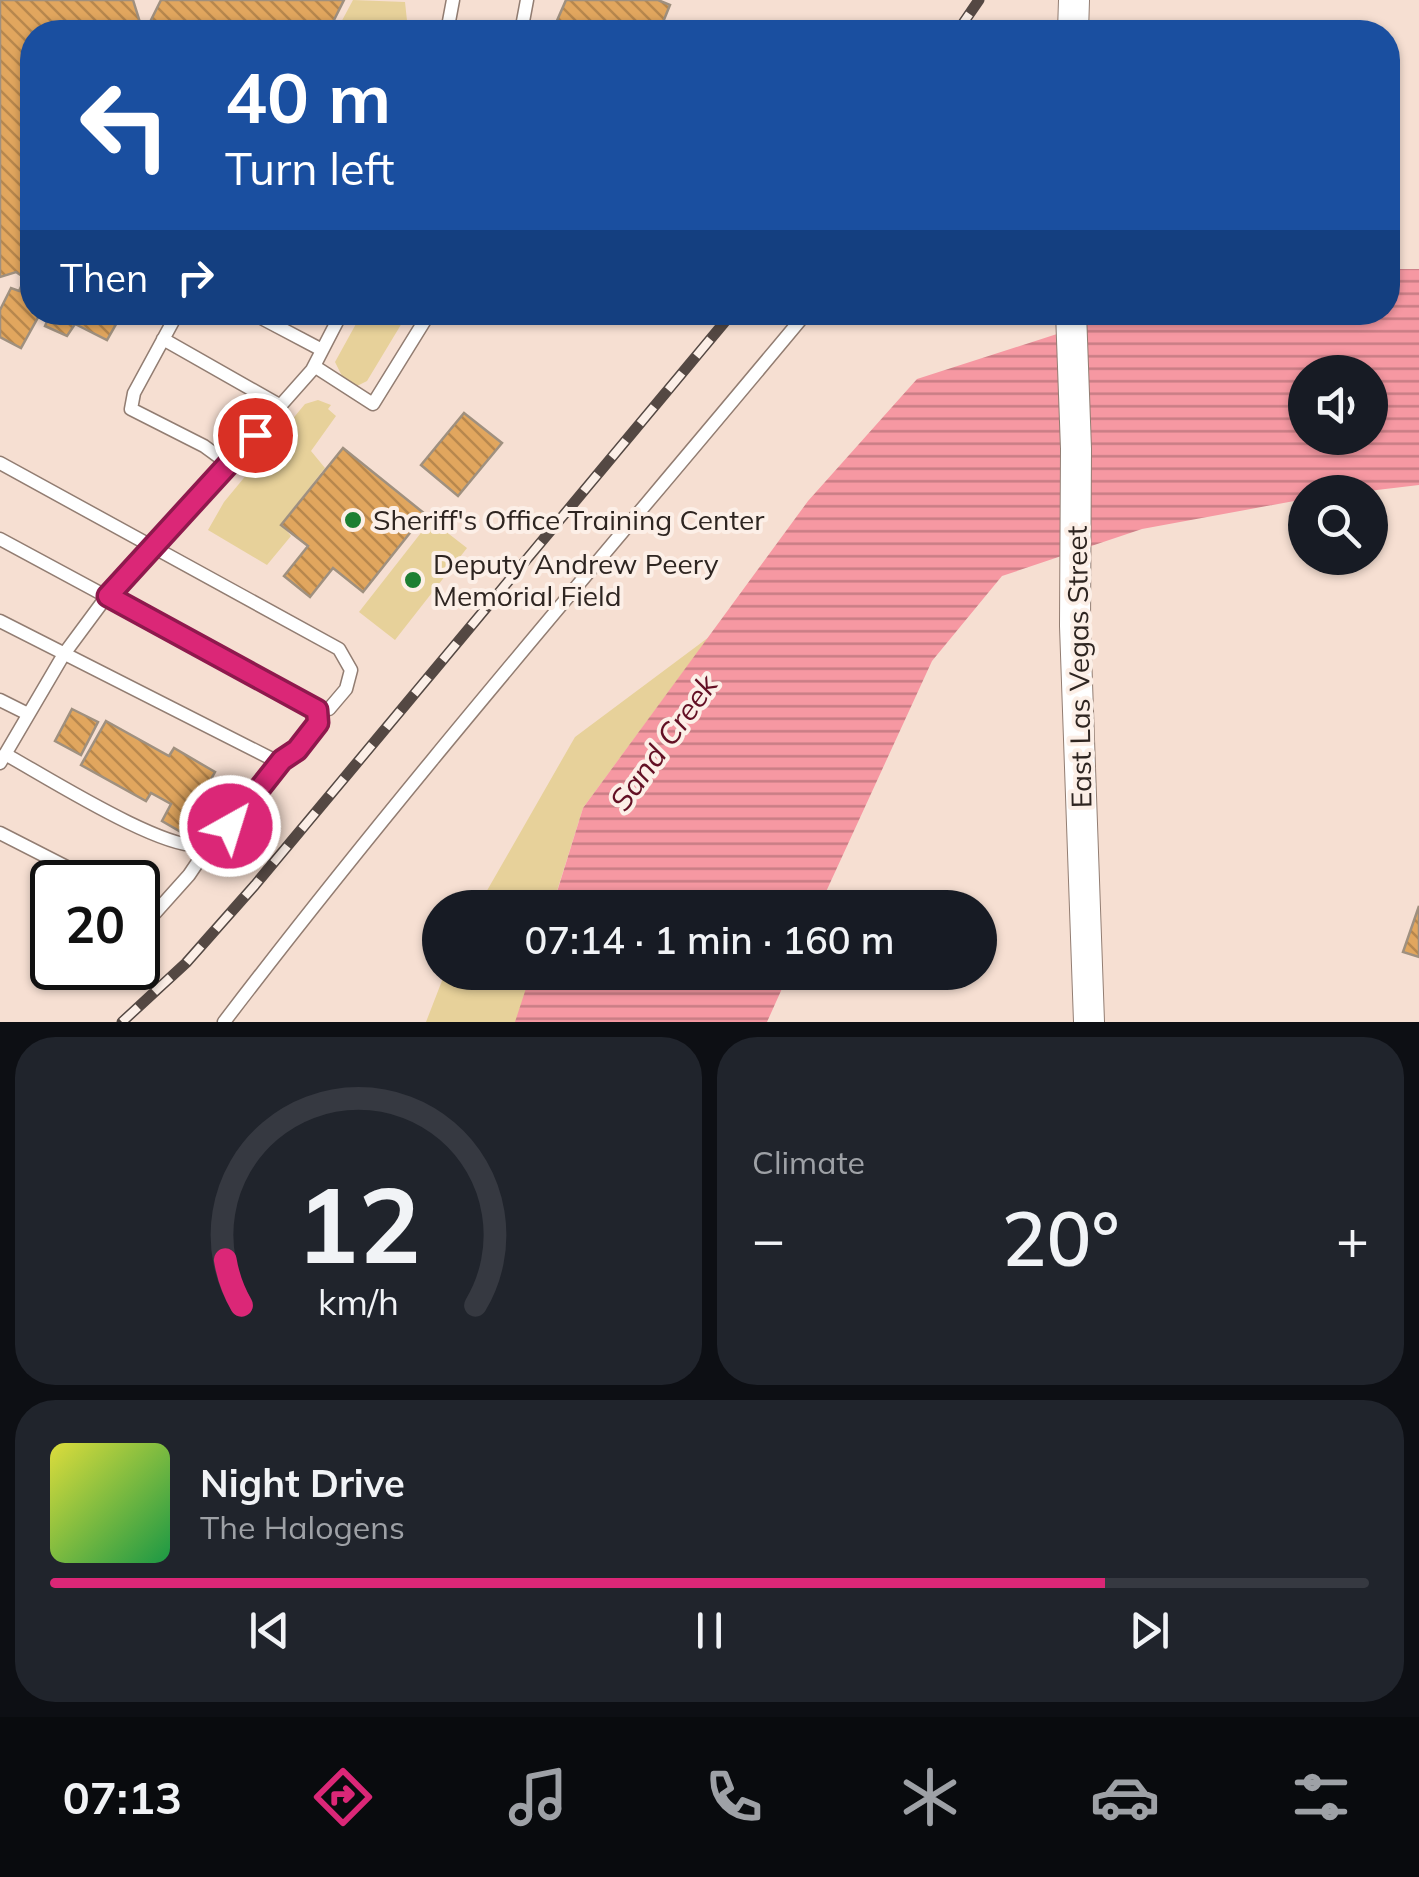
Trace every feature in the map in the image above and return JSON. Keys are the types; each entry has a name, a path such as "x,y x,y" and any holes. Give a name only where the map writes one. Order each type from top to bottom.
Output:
{"street":[{"name":"East Las Vegas Street","path":"1072,325 1075,626 1089,1022"}],"lane":[{"path":"171,325 134,393 132,409 204,446 230,465"},
{"path":"275,325 322,350"},
{"path":"317,710 318,723 297,750 282,760 230,826 200,846 157,838 2,758 64,654 108,596 281,406 314,366 335,325"},
{"path":"314,366 373,404 422,325"},
{"path":"224,1022 502,674 796,325"},
{"path":"164,339 281,406"},
{"path":"0,463 339,649 348,660 350,677 342,696 329,709 317,710 0,538"},
{"path":"0,620 267,757 282,760"},
{"path":"0,700 28,714"},
{"path":"0,832 54,860"},
{"path":"160,908 214,839"}],"shaded area":[{"path":"353,0 405,2 407,20 342,20"},
{"path":"355,325 401,325 367,381 357,386 342,376 335,362"},
{"path":"318,400 331,405 328,409 336,416 311,451 325,468 281,524 291,536 267,565 208,530 224,502 305,404"},
{"name":"Deputy Andrew Peery Memorial Field","path":"431,520 467,548 395,640 359,612"},
{"path":"709,637 583,808 557,890 487,890 575,737"},
{"path":"438,990 527,990 517,1022 426,1022"}],"water":[{"name":"Sand Creek","path":"1400,269 1419,269 1419,485 1388,489 1388,475 1288,475 1288,502 1142,529 1002,576 932,661 827,890 558,890 583,808 808,501 917,379 1085,325 1400,325"},
{"path":"525,990 781,990 767,1022 515,1022"}],"building":[{"path":"0,0 133,0 139,20 20,20 20,275 16,272 0,277"},
{"path":"161,0 344,0 334,20 151,20"},
{"path":"566,0 658,0 670,5 664,20 557,20"},
{"path":"11,288 19,291 20,325 34,325 21,348 0,337 0,310"},
{"path":"45,325 74,325 67,336"},
{"path":"77,325 116,325 107,340"},
{"path":"464,413 502,443 458,496 421,465"},
{"name":"Sheriff's Office Training Center","path":"343,448 425,514 363,592 333,568 310,597 284,576 308,546 281,525"},
{"path":"72,709 98,722 81,755 55,741"},
{"path":"106,721 169,756 174,748 215,772 181,832 162,821 171,804 151,793 146,801 81,765"},
{"path":"1419,906 1419,957 1403,952"}],"railway":[{"path":"965,20 979,0"},
{"path":"122,1022 186,963 255,885 722,325"}],"place":[{"name":"Sheriff's Office Training Center","path":"353,520"},
{"name":"Deputy Andrew Peery Memorial Field","path":"413,580"}],"route":[{"path":"230,826 282,760 297,750 318,723 317,710 108,596 255,435"}]}
